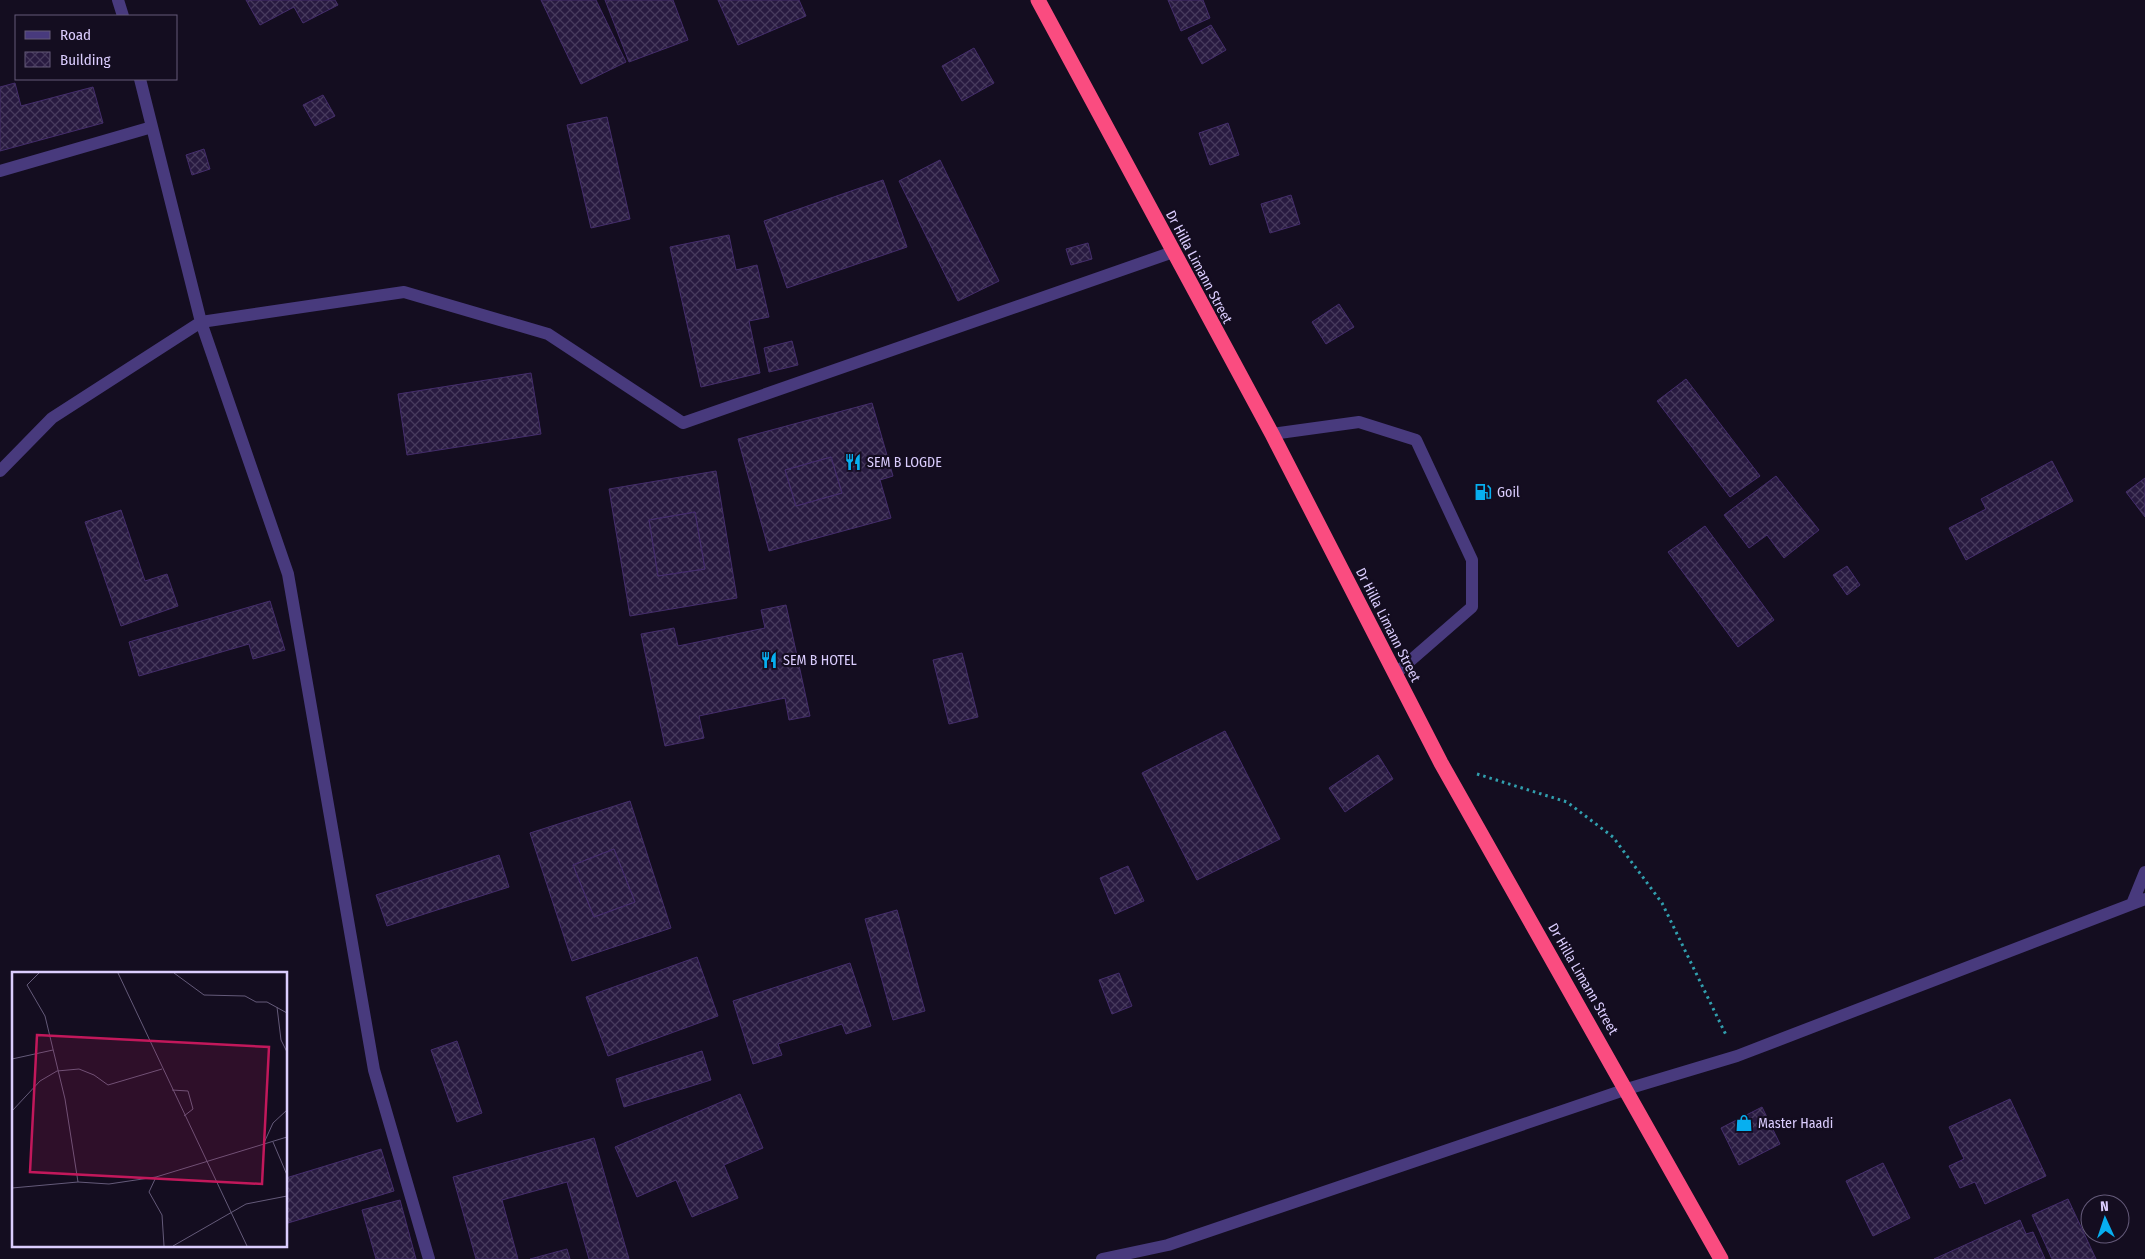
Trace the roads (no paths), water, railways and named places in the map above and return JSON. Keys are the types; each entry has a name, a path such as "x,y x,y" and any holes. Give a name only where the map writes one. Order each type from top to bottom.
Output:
{"highway":[{"name":"Dr Hilla Limann Street","path":"1038,0 1172,252 1272,434 1441,763 1721,1259"}],"street":[{"path":"118,0 123,15"},
{"path":"140,80 201,322 288,574 374,1070 429,1259"},
{"path":"0,171 152,127"},
{"path":"0,471 52,418 201,322 404,292 548,334 683,423 1172,252"},
{"path":"1272,434 1359,422 1416,440 1472,560 1472,607 1395,674"},
{"path":"2132,904 2145,872"},
{"path":"1102,1259 1168,1245 1626,1089 1737,1056 2145,899"},
{"path":"1158,1259 1168,1245"}],"place":[{"name":"SEM B LOGDE","path":"853,462"},
{"name":"Goil","path":"1483,492"},
{"name":"SEM B HOTEL","path":"769,660"},
{"name":"Master Haadi","path":"1744,1123"}]}
